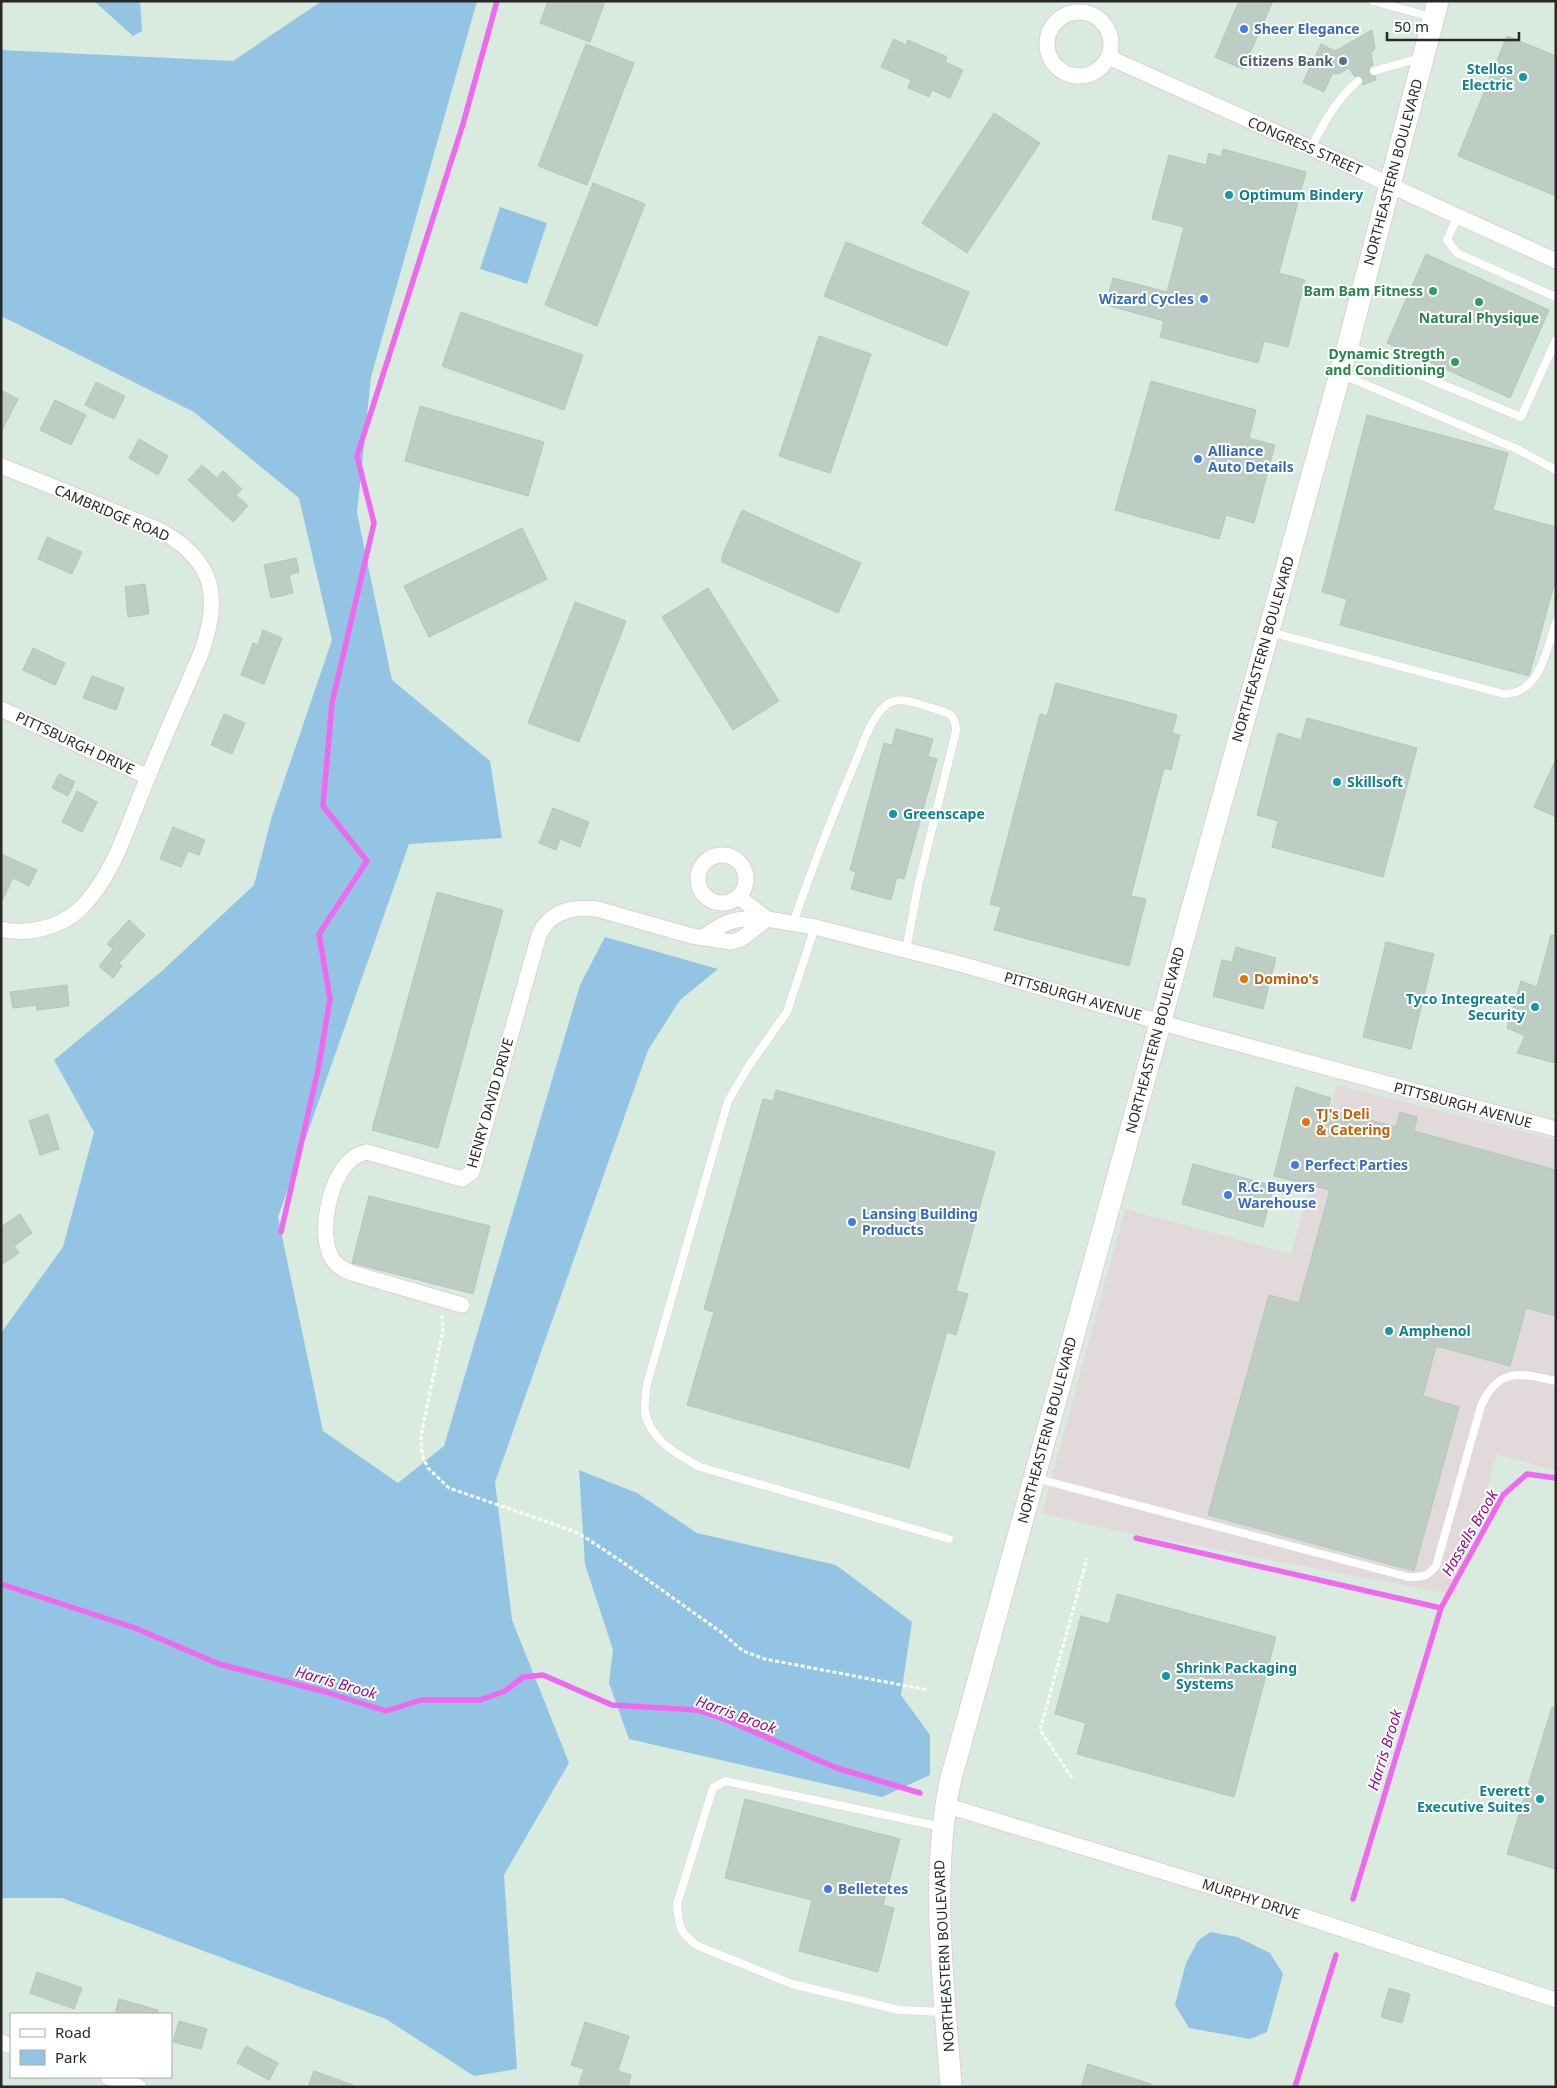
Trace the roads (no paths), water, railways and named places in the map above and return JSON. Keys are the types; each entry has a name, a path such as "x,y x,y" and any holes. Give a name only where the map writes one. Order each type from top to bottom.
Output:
{"street":[{"name":"NORTHEASTERN BOULEVARD","path":"951,2087 939,1889 945,1805 975,1687 1348,345 1436,10"},
{"path":"1078,12 1087,13 1102,23 1109,34 1111,44 1108,57 1102,66 1092,73 1077,76 1066,73 1050,58 1048,49 1049,34 1056,22 1064,16 1078,12"},
{"name":"CONGRESS STREET","path":"1108,57 1556,261"},
{"name":"CAMBRIDGE ROAD","path":"1,466 170,536 187,549 199,564 209,582 212,603 210,625 202,651 122,840 105,874 91,896 79,910 62,921 44,928 23,932 1,930"},
{"name":"PITTSBURGH DRIVE","path":"1,709 148,776"},
{"name":"PITTSBURGH AVENUE","path":"738,897 767,919 815,928 906,950 1350,1075 1556,1129"},
{"name":"HENRY DAVID DRIVE","path":"462,1305 352,1273 340,1267 332,1259 327,1244 325,1227 327,1206 335,1184 346,1165 354,1156 367,1152 462,1179 472,1172 539,934 544,924 556,915 576,908 597,909 704,938 730,942 741,939 767,919"},
{"path":"704,938 728,921 742,918 767,919"},
{"name":"MURPHY DRIVE","path":"945,1805 1230,1892 1556,2000"},
{"path":"111,2078 139,2087"}],"lane":[{"path":"1373,1 1436,10"},
{"path":"1374,72 1423,57"},
{"path":"1310,148 1330,111 1343,94 1358,81"},
{"path":"1458,215 1447,240 1457,253 1556,297"},
{"path":"1348,345 1521,417 1556,340"},
{"path":"1340,374 1517,450 1556,470"},
{"path":"1268,631 1504,694 1513,694 1532,683 1556,623"},
{"path":"792,923 829,823 869,729 884,706 894,700 906,700 949,713 955,720 956,731 918,886 906,950"},
{"path":"815,928 787,1012 748,1067 728,1101 647,1384 645,1412 653,1430 670,1450 700,1467 949,1539"},
{"path":"1034,1477 1408,1577 1420,1577 1430,1574 1436,1566 1480,1406 1487,1391 1496,1381 1508,1376 1522,1375 1556,1381"},
{"path":"942,1828 725,1782 713,1788 677,1904 679,1924 685,1937 698,1946 792,1984 899,2010 946,2012"}],"waterway":[{"path":"281,1232 318,1070 330,999 319,934 367,861 323,806 332,703 374,523 357,456 463,124 497,1"},
{"name":"Harris Brook","path":"1353,1899 1441,1608 1503,1495 1527,1474 1556,1478"},
{"path":"1136,1538 1441,1608"},
{"name":"Harris Brook","path":"1,1584 135,1628 219,1664 326,1692 386,1711 421,1700 480,1700 505,1691 523,1677 543,1675 612,1705 697,1710 727,1720 834,1767 920,1793"},
{"path":"1295,2087 1336,1955"}],"place":[{"name":"Sheer Elegance","path":"1244,29"},
{"name":"Citizens Bank","path":"1343,61"},
{"name":"Stellos Electric","path":"1523,77"},
{"name":"Optimum Bindery","path":"1229,195"},
{"name":"Bam Bam Fitness","path":"1433,291"},
{"name":"Wizard Cycles","path":"1204,299"},
{"name":"Natural Physique","path":"1479,302"},
{"name":"Dynamic Stregth and Conditioning","path":"1455,362"},
{"name":"Alliance Auto Details","path":"1198,459"},
{"name":"Skillsoft","path":"1337,782"},
{"name":"Greenscape","path":"893,814"},
{"name":"Domino's","path":"1244,979"},
{"name":"Tyco Integreated Security","path":"1535,1007"},
{"name":"TJ's Deli & Catering","path":"1306,1122"},
{"name":"Perfect Parties","path":"1295,1165"},
{"name":"R.C. Buyers Warehouse","path":"1228,1195"},
{"name":"Lansing Building Products","path":"852,1222"},
{"name":"Amphenol","path":"1389,1331"},
{"name":"Shrink Packaging Systems","path":"1166,1676"},
{"name":"Everett Executive Suites","path":"1540,1799"},
{"name":"Belletetes","path":"828,1889"}],"water label":[{"name":"Hassells Brook","path":"1470,1533"}]}
